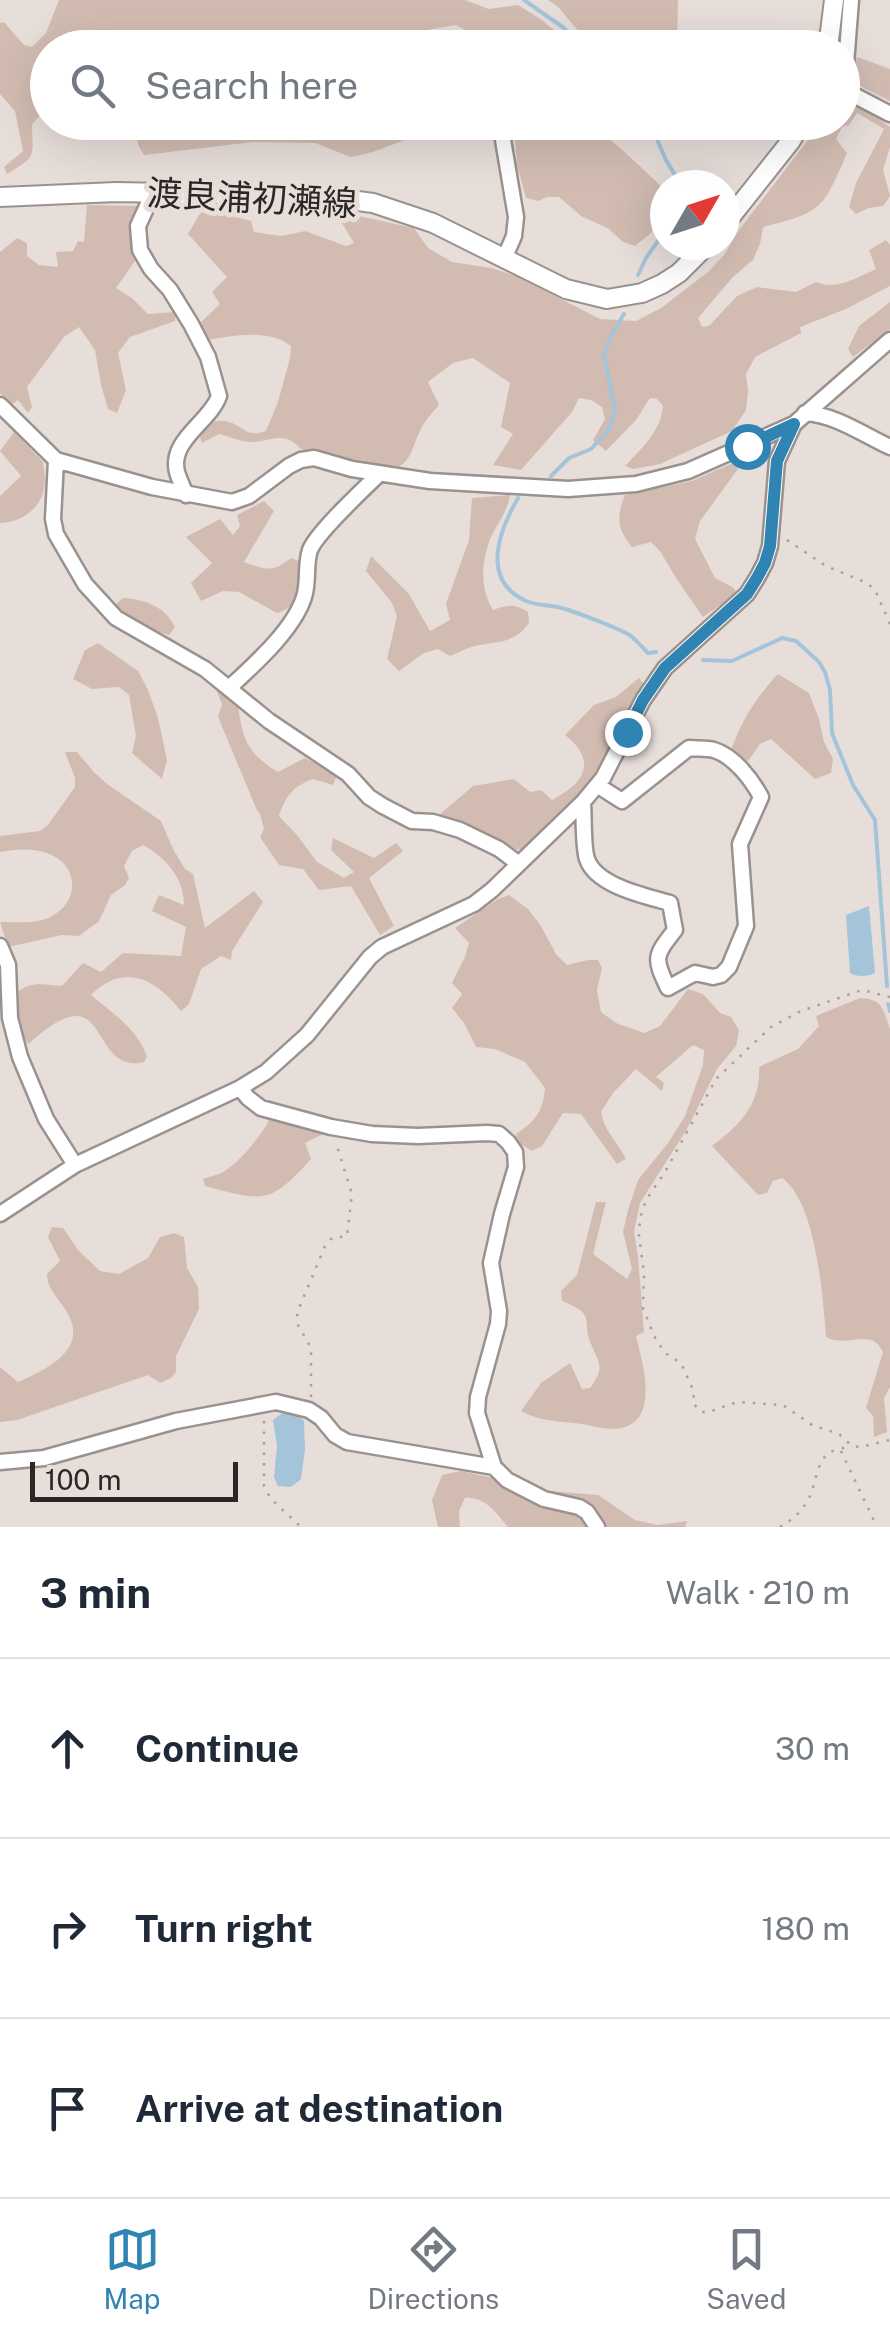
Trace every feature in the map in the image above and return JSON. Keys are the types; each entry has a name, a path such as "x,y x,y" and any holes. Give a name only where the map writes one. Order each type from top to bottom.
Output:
{"main road":[{"path":"830,30 834,0"},
{"path":"740,205 791,140"},
{"name":"渡良浦初瀬線","path":"0,196 116,192 320,196 373,203 433,223 566,289 607,298 642,293 679,273 692,260"}],"street":[{"path":"849,30 851,0"},
{"path":"860,98 890,114"},
{"path":"503,140 516,218 514,236 504,258"},
{"path":"153,193 138,226 140,250 192,324 208,357 219,396 211,412 179,448 176,469 186,495"},
{"path":"0,1214 74,1165 240,1088 266,1072 307,1035 351,978 382,947 474,904 520,864 597,785 665,668 747,594 765,563 772,532 777,461 799,418 890,340"},
{"path":"0,405 56,460 186,495 232,502 249,496 288,466 314,458 352,470 419,480 568,489 636,484 688,471 799,418 818,414 890,447"},
{"path":"56,460 52,519 56,534 85,584 116,618 230,687 269,720 348,774 383,806 412,821 460,830 499,848 520,864"},
{"path":"230,687 253,666 300,609 310,548 378,474"},
{"path":"583,802 587,860 598,873 626,890 670,903 674,930 658,952 658,968 668,988 695,973 721,975 746,926 740,844 761,797 756,786 722,754 712,749 689,748 622,801 597,785"},
{"path":"0,946 8,965 10,1018 20,1057 46,1119 74,1165"},
{"path":"240,1088 261,1108 331,1127 418,1136 499,1134 508,1142 515,1152 516,1168 492,1264 498,1324 477,1413 494,1467 507,1480 544,1499 579,1507 597,1527"},
{"path":"0,1462 44,1458 176,1421 276,1402 309,1410 347,1442 494,1467"}],"path":[{"path":"772,532 826,566 875,590 890,624"},
{"path":"852,1446 840,1434 812,1425 784,1406 737,1402 709,1412 697,1408 681,1363 665,1353 643,1308 640,1218 650,1193 716,1079 771,1027 801,1011 862,990 890,996"},
{"path":"309,1410 311,1348 298,1324 297,1312 325,1246 332,1238 348,1236 352,1194 331,1127"},
{"path":"264,1404 264,1486 271,1498 302,1527"},
{"path":"780,1527 802,1510 825,1456 852,1446 890,1440"},
{"path":"840,1449 877,1527"}],"shaded area":[{"path":"59,0 465,0 489,9 518,5 554,30 465,30 456,25 426,30 47,30"},
{"path":"548,0 678,0 677,30 578,30"},
{"path":"4,22 24,45 30,46 33,144 31,156 7,174 4,167 23,151 15,111 0,94 0,23"},
{"path":"860,58 890,69 890,101 860,86"},
{"path":"860,106 890,127 890,147 883,170 890,196 883,206 856,214 849,207 856,183 884,129 860,115"},
{"path":"137,140 405,140 351,157 315,143 253,142 144,155"},
{"path":"515,140 610,140 650,176 650,234 635,246 581,216 559,197 538,201 526,198"},
{"path":"808,140 837,140 847,153 826,197 810,212 763,227 753,260 698,318 702,327 709,326 737,296 757,287 796,292 816,282 831,285 855,279 876,269 869,250 886,240 890,245 890,286 800,327 801,333 755,357 746,374 746,410 732,431 660,464 633,469 625,466 655,431 663,406 650,398 636,420 606,451 593,440 605,419 602,407 579,398 572,412 521,470 493,465 513,434 501,427 510,383 473,358 453,363 428,382 439,405 423,426 409,457 397,468 301,449 283,438 249,442 219,434 202,443 200,437 213,421 227,421 250,433 266,431 278,402 291,346 261,335 207,340 199,324 220,304 212,292 227,277 188,234 202,210 251,221 254,232 281,236 305,231 346,246 354,243 340,220 345,213 414,228 428,248 452,262 516,276 600,319 636,321 661,308 719,260 740,260 740,229"},
{"path":"87,205 138,206 133,230 135,261 116,288 148,314 175,312 175,321 130,337 118,353 126,390 117,413 108,409 95,350 79,327 64,337 27,387 32,407 28,413 18,400 11,405 0,393 0,252 17,238 27,243 27,256 39,265 58,267 56,252 73,251 78,241 84,242"},
{"path":"890,302 890,329 853,357 848,349 859,326"},
{"path":"14,432 43,462 45,485 39,502 28,513 0,523 0,496 21,476 0,451"},
{"path":"735,462 738,469 700,521 695,539 715,578 734,588 737,594 703,617 651,542 632,547 621,528 620,510 625,495 692,481"},
{"path":"510,495 487,548 484,585 493,610 519,607 528,612 529,623 517,635 450,656 438,649 424,653 399,671 387,659 397,616 392,603 366,571 371,556 409,594 430,631 450,620 446,604 469,540 472,498"},
{"path":"264,501 274,511 244,562 269,569 291,558 301,562 296,600 277,613 239,592 223,591 201,601 191,583 212,563 186,537 220,519 233,535 240,526 237,515"},
{"path":"123,598 154,605 175,627 169,635 140,624 114,606"},
{"path":"98,643 138,671 148,690 167,760 162,779 132,753 136,736 129,695 119,687 92,689 73,679 85,650"},
{"path":"778,674 809,693 833,759 831,773 815,779 771,739 760,744 748,761 740,761 731,750 750,709"},
{"path":"639,678 643,683 598,774 525,849 510,850 466,823 439,815 473,786 514,779 530,792 541,790 552,800 563,793 579,779 584,763 582,754 565,735 594,705 616,697"},
{"path":"216,689 238,706 248,745 268,765 278,772 305,758 337,775 333,785 313,779 300,785 287,798 279,816 317,862 344,878 354,872 331,850 333,838 374,858 396,843 403,851 369,878 394,926 380,935 351,886 319,890 303,869 279,865 260,837 264,829 260,814 218,717 222,704"},
{"path":"65,752 77,752 107,784 161,821 185,869 193,874 205,928 254,891 263,902 232,951 231,960 221,956 201,969 189,1004 181,1011 161,990 128,977 116,979 91,995 137,1038 147,1057 144,1062 129,1063 118,1058 90,1021 81,1017 58,1022 28,1044 20,1026 17,993 27,986 62,986 83,963 101,972 123,953 181,956 186,927 152,911 159,895 184,905 183,895 172,870 143,845 132,851 124,866 129,878 111,895 99,921 79,936 62,935 8,947 0,922 48,918 59,912 71,894 71,875 58,859 35,850 0,852 0,836 40,831 75,787"},
{"path":"509,895 528,909 567,965 598,960 602,968 597,990 601,1012 616,1023 644,1033 660,1026 688,989 703,994 720,1013 731,1017 739,1030 736,1046 717,1069 687,1129 640,1203 634,1232 644,1332 636,1336 646,1392 639,1417 614,1429 543,1419 521,1411 541,1383 570,1363 582,1389 590,1388 598,1375 599,1362 586,1318 580,1310 562,1301 561,1291 577,1275 596,1202 606,1202 593,1254 627,1279 632,1269 623,1232 638,1180 685,1116 703,1065 704,1050 693,1045 656,1077 664,1083 662,1091 636,1069 613,1093 601,1112 626,1159 617,1164 581,1114 563,1113 542,1146 532,1151 517,1142 516,1134 540,1110 545,1088 525,1062 495,1049 476,1047 452,1008 462,994 452,983 469,943 455,928"},
{"path":"860,998 878,1003 890,1029 890,1387 884,1398 887,1432 874,1437 873,1416 866,1408 883,1352 872,1340 826,1337 816,1251 794,1190 782,1178 773,1181 767,1193 758,1195 712,1146 747,1113 756,1092 759,1067 798,1049 819,1026 816,1016"},
{"path":"278,1117 316,1126 323,1134 305,1143 311,1159 297,1174 264,1196 240,1195 205,1186 203,1179 233,1165 269,1120"},
{"path":"52,1227 63,1228 100,1271 119,1274 148,1258 160,1237 174,1233 184,1237 187,1268 198,1287 199,1309 176,1356 176,1372 171,1378 160,1383 148,1375 17,1420 0,1422 0,1367 18,1382 60,1358 72,1340 69,1316 48,1280 47,1274 60,1261 48,1237"},
{"path":"461,1471 493,1478 552,1507 548,1491 598,1495 635,1520 658,1525 687,1521 685,1527 508,1527 484,1503 465,1498 459,1511 460,1527 438,1527 432,1500 442,1475"}],"water":[{"path":"869,906 875,973 855,975 850,973 846,915"},
{"path":"290,1412 304,1421 305,1450 301,1479 291,1487 278,1486 274,1477 277,1446 273,1420"}],"waterway":[{"path":"524,0 566,30"},
{"path":"657,140 672,170"},
{"path":"638,275 650,252"},
{"path":"551,476 569,458 591,449 610,428 615,411 604,354 624,314"},
{"path":"518,498 505,525 498,554 498,568 512,592 531,603 565,609 609,625 631,636 648,653 656,652"},
{"path":"703,660 732,661 782,638 796,641 825,672 832,733 853,785 875,820 887,986"},
{"path":"888,1004 890,1011"}],"route":[{"path":"627,732 665,668 747,594 765,563 772,532 777,461 794,424 747,446"}]}
